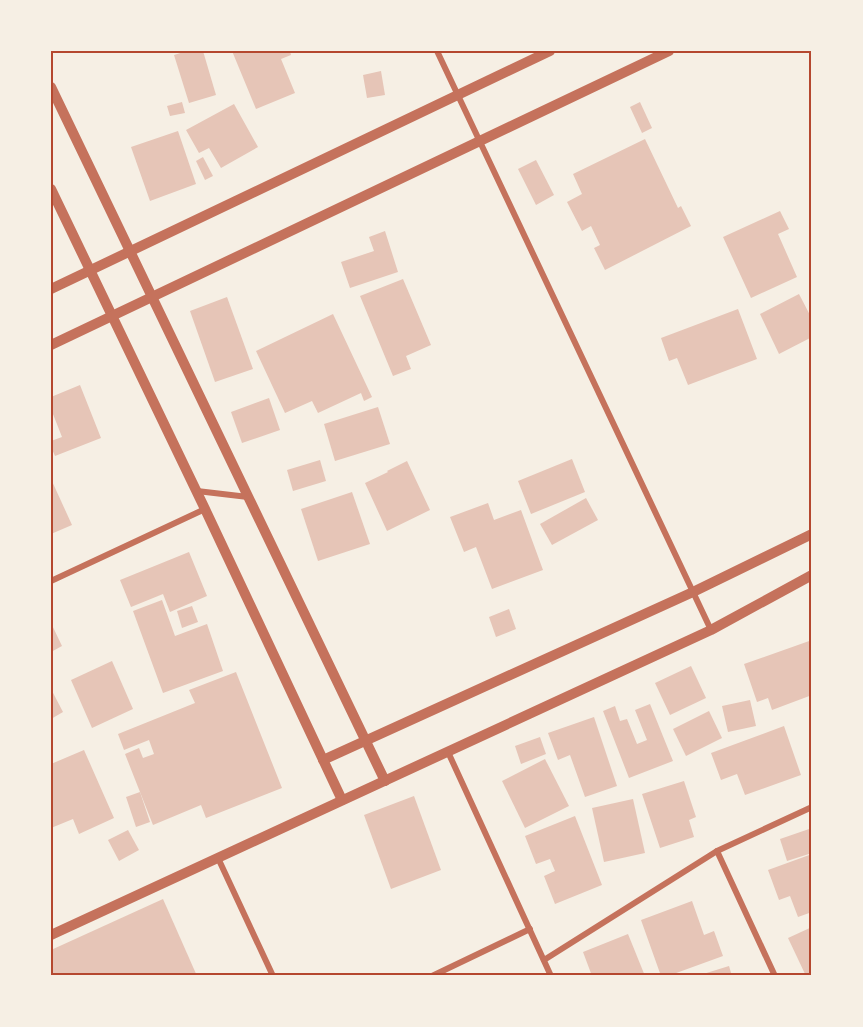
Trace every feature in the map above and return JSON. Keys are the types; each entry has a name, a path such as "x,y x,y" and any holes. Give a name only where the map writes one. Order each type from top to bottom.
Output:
{"street":[{"path":"437,51 711,630"},
{"path":"51,289 550,51"},
{"path":"51,345 669,51"},
{"path":"51,87 385,781"},
{"path":"51,189 197,491 342,800"},
{"path":"197,491 248,497"},
{"path":"51,581 205,509"},
{"path":"323,760 693,592 812,534"},
{"path":"51,935 711,630 812,575"},
{"path":"448,752 551,976"},
{"path":"544,960 717,851 812,807"},
{"path":"717,851 774,976"},
{"path":"218,858 273,976"},
{"path":"432,976 530,929"}],"building":[{"path":"187,51 203,51 216,95 189,103 174,55"},
{"path":"232,51 290,51 291,55 281,59 295,93 256,109"},
{"path":"381,71 385,95 367,98 363,75"},
{"path":"182,102 185,113 170,116 167,106"},
{"path":"640,102 652,128 642,133 630,107"},
{"path":"234,104 258,147 221,168 209,148 199,153 186,130"},
{"path":"178,131 196,184 150,201 131,147"},
{"path":"645,139 678,208 681,206 691,226 605,270 594,248 600,245 591,226 582,231 567,202 582,194 573,174"},
{"path":"203,157 213,176 205,180 196,161"},
{"path":"536,160 554,195 536,205 518,169"},
{"path":"780,211 789,229 778,234 797,277 751,298 723,237"},
{"path":"385,231 398,272 350,288 341,262 374,251 369,237"},
{"path":"403,279 431,345 406,356 411,369 393,376 360,296"},
{"path":"799,294 812,319 812,337 779,354 760,314"},
{"path":"227,297 253,369 215,382 190,311"},
{"path":"738,309 757,359 688,385 677,358 669,361 661,338"},
{"path":"333,314 372,397 364,401 361,393 318,413 312,401 285,413 256,351"},
{"path":"80,385 101,438 55,456 51,441 62,437 51,409 51,397"},
{"path":"269,398 280,430 242,443 231,412"},
{"path":"378,407 390,444 335,461 324,424"},
{"path":"572,459 585,492 531,514 518,481"},
{"path":"320,460 326,481 293,491 287,470"},
{"path":"407,461 430,510 387,531 365,483"},
{"path":"51,479 72,525 51,534"},
{"path":"352,492 370,544 318,561 301,509"},
{"path":"586,498 598,520 552,545 540,524"},
{"path":"488,503 494,520 521,510 543,570 492,589 476,547 464,552 450,517"},
{"path":"189,552 207,596 170,612 163,594 131,607 120,580"},
{"path":"162,600 175,636 207,624 223,671 163,693 133,611"},
{"path":"192,606 198,622 182,628 177,611"},
{"path":"509,609 516,629 496,637 489,617"},
{"path":"51,623 62,646 51,652"},
{"path":"812,640 812,695 772,710 768,698 757,702 744,664"},
{"path":"112,661 133,709 92,728 71,680"},
{"path":"691,666 706,698 670,715 655,683"},
{"path":"236,672 282,788 206,818 201,805 153,825 125,754 139,748 143,758 154,754 149,740 124,750 118,734 195,703 189,690"},
{"path":"51,689 63,712 51,719"},
{"path":"750,700 756,726 728,732 722,706"},
{"path":"650,704 673,761 629,778 603,711 615,706 620,721 627,719 637,744 647,740 635,710"},
{"path":"709,711 722,738 686,756 673,729"},
{"path":"594,717 617,786 585,797 570,755 558,760 548,733"},
{"path":"784,726 801,775 745,795 737,774 721,780 711,753"},
{"path":"540,737 546,754 521,764 515,746"},
{"path":"84,750 114,818 79,834 73,819 51,828 51,764"},
{"path":"545,759 569,806 525,828 502,781"},
{"path":"684,781 696,817 689,820 694,837 660,848 642,794"},
{"path":"140,792 150,822 136,827 126,797"},
{"path":"414,796 441,870 391,889 364,815"},
{"path":"633,799 645,853 604,862 592,808"},
{"path":"575,816 602,885 555,904 544,876 555,871 550,859 536,864 525,836"},
{"path":"812,828 812,853 787,861 780,839"},
{"path":"128,830 139,850 119,861 108,840"},
{"path":"812,854 812,912 798,917 790,896 779,900 768,870"},
{"path":"163,899 197,976 51,976 51,950"},
{"path":"692,901 704,935 714,931 723,956 668,976 661,976 641,920"},
{"path":"812,927 812,976 806,976 788,938"},
{"path":"628,934 645,976 592,976 583,952"},
{"path":"729,966 732,976 700,976 700,975"}]}
